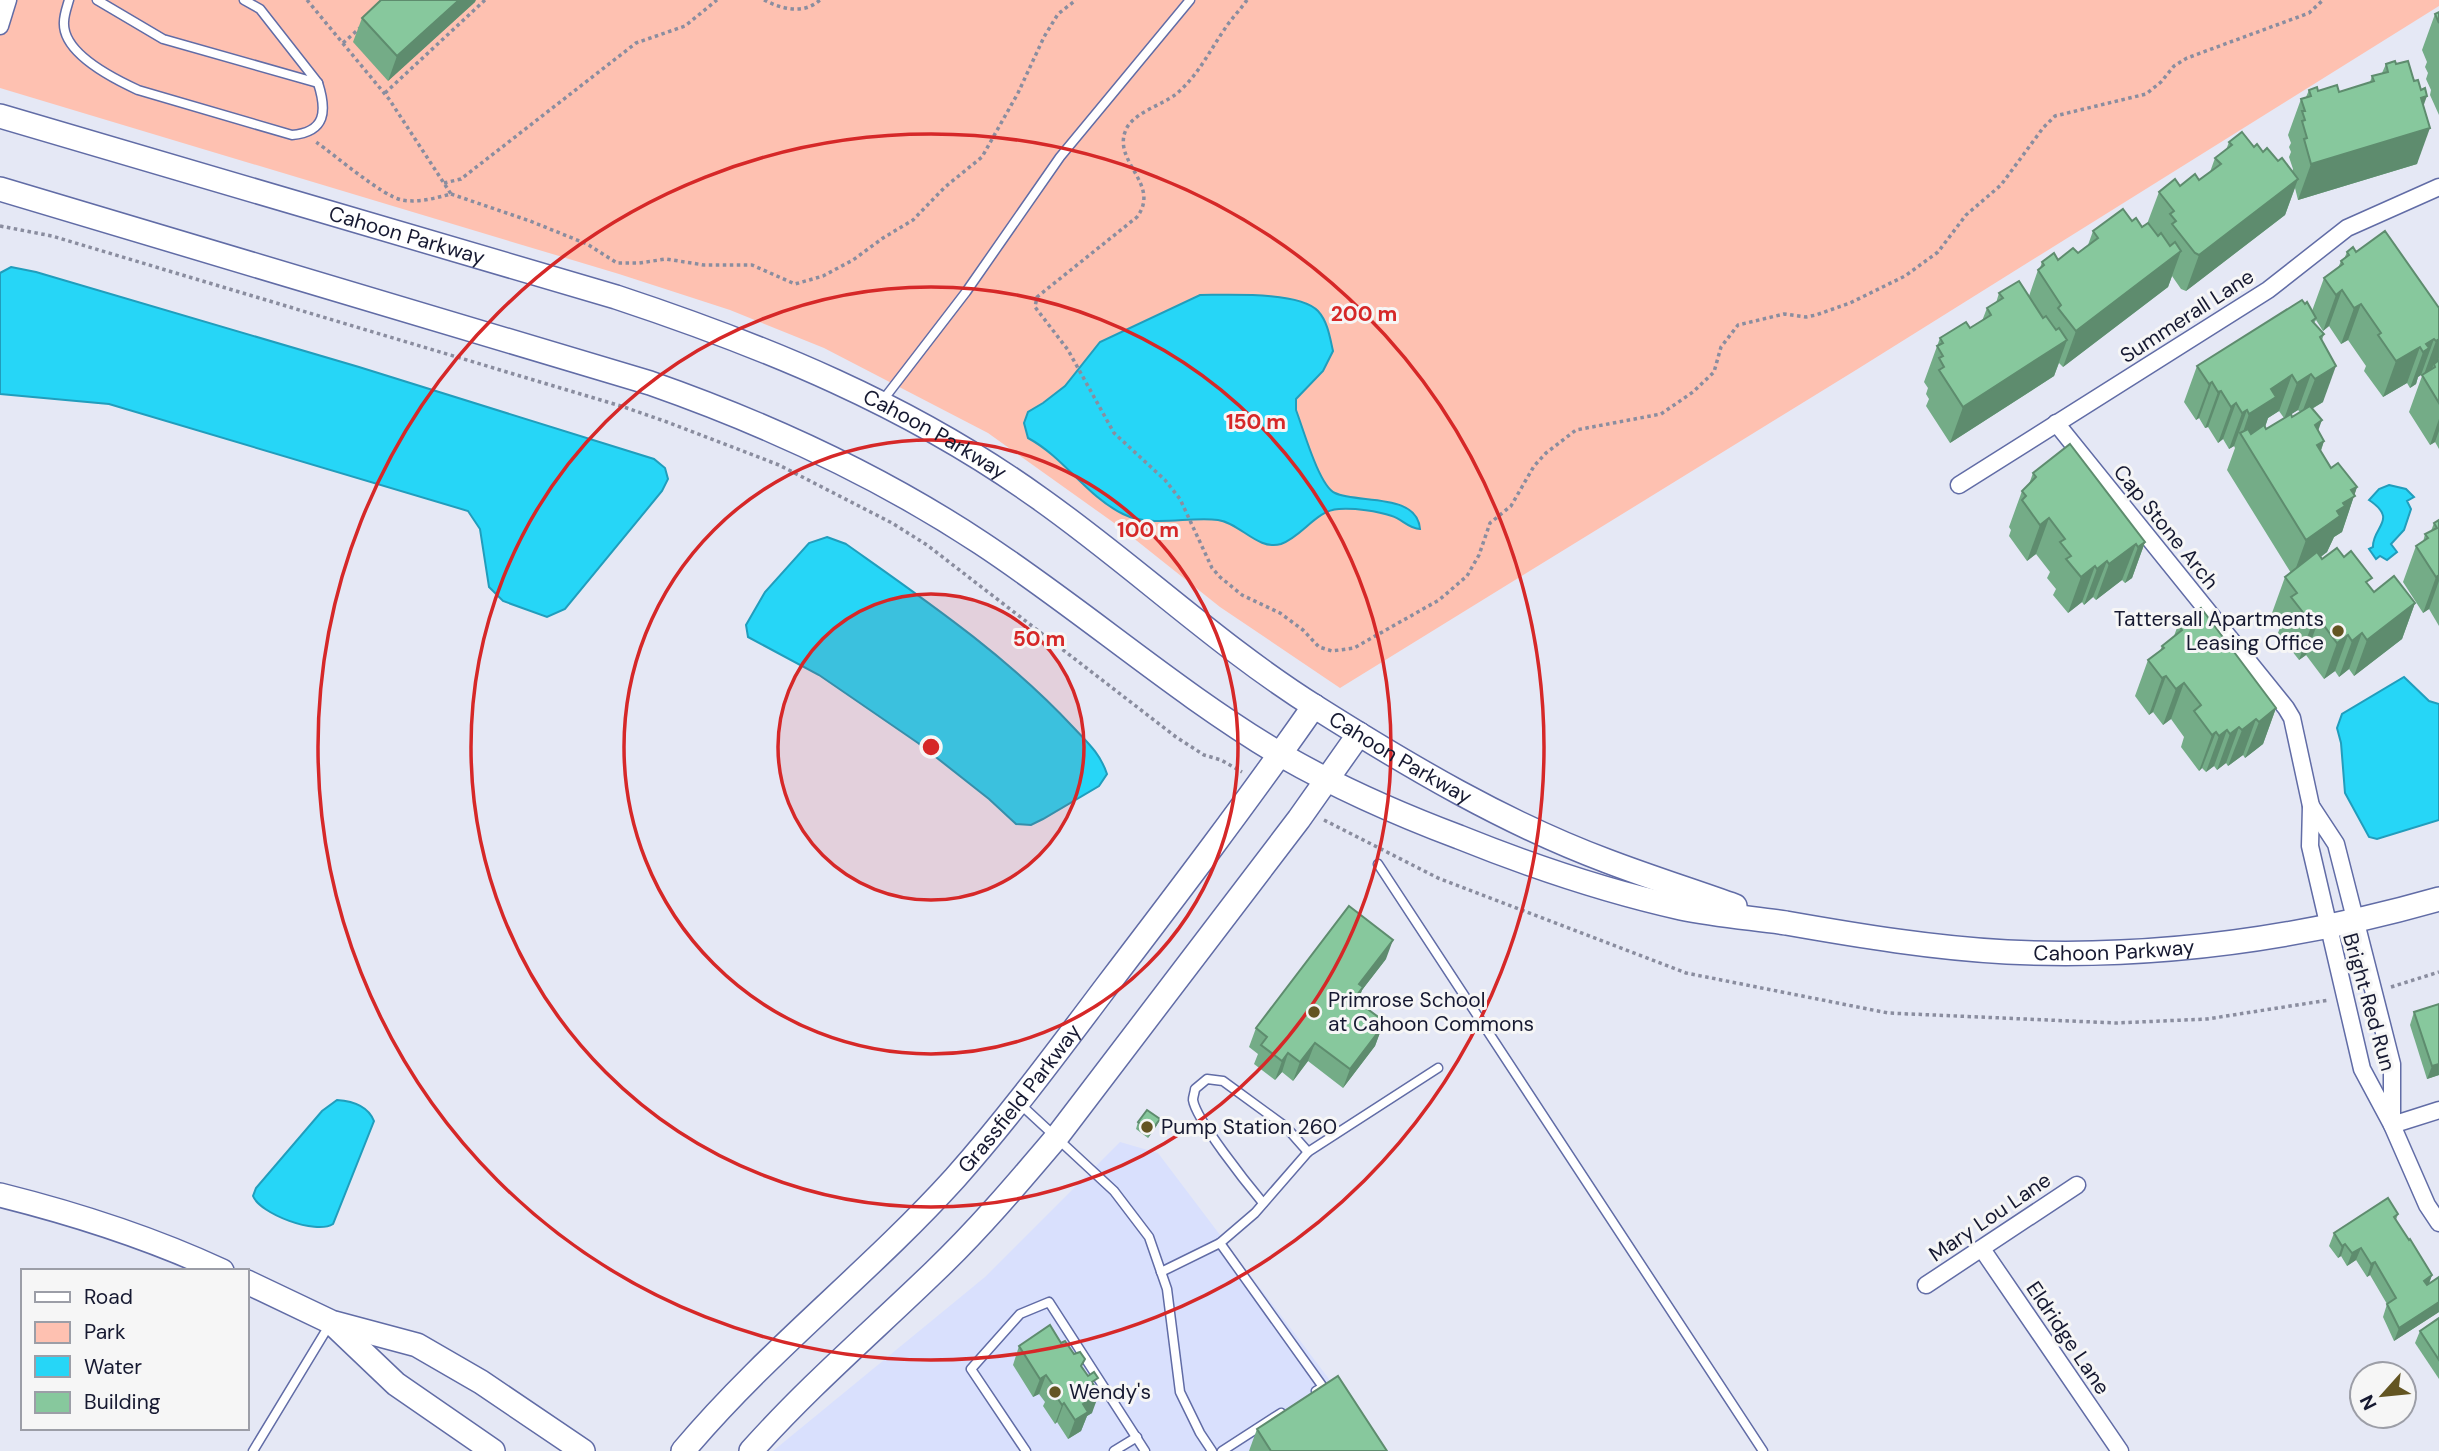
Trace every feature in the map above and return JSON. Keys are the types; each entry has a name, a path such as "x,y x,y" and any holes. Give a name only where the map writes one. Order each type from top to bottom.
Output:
{"street":[{"path":"0,26 8,0"},
{"name":"Cahoon Parkway","path":"0,116 616,297 706,327 791,360 947,438 1040,498 1215,636 1314,706 1465,796 1605,861 1788,924"},
{"name":"Summerall Lane","path":"1959,485 2268,290 2347,228 2439,187"},
{"name":"Cahoon Parkway","path":"0,189 650,383 722,408 790,437 879,481 964,532 1177,685 1280,754 1326,780 1411,818 1521,862 1568,877 1683,908 1899,942 2006,952 2103,954 2223,944 2327,927 2439,899"},
{"name":"Cap Stone Arch","path":"2056,424 2286,708 2295,729 2311,806 2310,846 2327,927"},
{"name":"Grassfield Parkway","path":"683,1451 756,1370 954,1178 1018,1103 1260,783 1314,706"},
{"path":"751,1451 796,1403 969,1237 1056,1138 1306,810 1359,734"},
{"name":"Cap Stone Arch","path":"2311,806 2336,844 2355,921"},
{"name":"Bright Red Run","path":"2355,921 2392,1065 2392,1125"},
{"name":"Bright Red Run","path":"2327,927 2361,1069 2392,1125 2427,1205 2439,1223"},
{"path":"2392,1125 2439,1110"},
{"name":"Mary Lou Lane","path":"1926,1285 2077,1185"},
{"path":"0,1195 125,1231 217,1269"},
{"name":"Eldridge Lane","path":"1982,1249 2120,1451"},
{"path":"248,1282 331,1322 417,1345 481,1382 583,1451"},
{"path":"331,1322 396,1384 493,1451"}],"lane":[{"path":"69,0 63,23 74,48 115,80 138,90 292,135 306,134 323,116 324,101 318,83 260,9 244,0"},
{"path":"97,0 163,39 318,83"},
{"path":"881,403 967,292 1060,157 1190,0"},
{"path":"1378,864 1763,1451"},
{"path":"1161,1272 1220,1243 1263,1203 1308,1152 1438,1068"},
{"path":"1263,1203 1237,1171 1203,1119 1193,1100 1195,1089 1206,1079 1223,1081 1286,1127 1308,1152"},
{"path":"1018,1103 1114,1191 1149,1237 1167,1290 1180,1392 1212,1451"},
{"path":"1220,1243 1323,1387 1311,1394"},
{"path":"1026,1451 971,1369 1020,1314 1049,1302 1145,1451"},
{"path":"253,1451 331,1322"},
{"path":"1222,1451 1289,1408"},
{"path":"1114,1451 1137,1437"}],"path":[{"path":"307,0 385,93 451,194"},
{"path":"385,93 485,0"},
{"path":"444,183 461,179 636,43 685,26 718,0"},
{"path":"764,0 780,8 803,10 820,0"},
{"path":"306,134 400,200 427,200 451,194 587,244 617,263 666,259 704,265 752,265 795,284 823,276 853,260 913,220 945,187 982,157 1018,93 1044,37 1058,14 1076,0"},
{"path":"1247,0 1194,77 1175,95 1131,122 1125,131 1123,142 1126,156 1143,189 1144,207 1137,217 1037,297 1035,307 1068,351 1114,433 1165,480 1180,499 1212,568 1235,589 1280,613 1320,647 1332,651 1354,648 1439,600 1467,576 1479,555 1490,523 1511,506 1534,466 1545,453 1576,430 1661,414 1693,392 1714,372 1721,347 1738,325 1784,314 1806,317 1816,315 1850,303 1905,276 1938,253 1966,215 2001,185 2042,128 2055,116 2146,94 2161,82 2174,66 2187,58 2309,13 2323,0"},
{"path":"343,43 362,26"},
{"path":"0,226 52,236 624,407 779,465 881,517 927,545 1176,737 1204,755 1221,760 1260,783"},
{"path":"1306,810 1438,878 1686,973 1888,1013 2116,1023 2207,1019 2344,997"},
{"path":"2373,991 2439,972"}],"shaded area":[{"path":"1120,1142 1158,1153 1335,1387 1376,1451 773,1451 985,1277"}],"green space":[{"path":"0,0 2439,0 2439,6 1340,688 1220,607 1117,525 988,433 824,348 730,310 619,274 0,88"}],"water":[{"path":"11,267 359,367 654,459 665,468 668,479 662,491 565,609 547,617 503,601 489,587 480,529 468,511 109,404 0,394 0,273"},
{"path":"1200,295 1279,297 1309,305 1318,311 1326,325 1333,351 1323,371 1296,399 1296,410 1317,468 1323,480 1335,493 1398,504 1409,509 1416,517 1420,529 1386,514 1359,509 1339,509 1316,518 1289,540 1273,545 1265,544 1218,520 1158,521 1134,518 1098,497 1053,456 1028,438 1024,423 1028,412 1065,386 1100,342"},
{"path":"2389,485 2406,489 2414,497 2407,501 2411,509 2404,530 2391,544 2397,552 2387,560 2380,556 2376,559 2369,549 2373,547 2383,518 2378,507 2369,500 2379,489"},
{"path":"827,537 846,544 905,586 993,652 1020,676 1097,754 1107,774 1099,786 1031,825 1016,824 918,743 819,675 748,637 746,625 765,592 809,543"},
{"path":"2404,677 2429,701 2439,704 2439,820 2377,839 2369,837 2345,793 2341,743 2337,728 2342,714"},
{"path":"337,1100 359,1105 374,1121 333,1224 325,1227 302,1225 266,1210 253,1196 256,1188 322,1111"}],"building":[{"path":"381,0 459,0 397,56 362,18"},
{"path":"2395,61 2396,64 2408,61 2414,81 2418,80 2421,90 2425,88 2427,96 2421,98 2430,128 2311,164 2304,139 2307,138 2302,111 2305,111 2301,99 2311,96 2309,90 2317,87 2318,91 2337,85 2339,92 2374,81 2372,76 2388,72 2386,64"},
{"path":"2242,132 2254,147 2257,144 2263,152 2267,148 2278,161 2282,158 2298,179 2199,255 2172,224 2176,221 2170,214 2174,211 2159,192 2175,179 2180,186 2195,174 2199,180 2221,164 2215,158 2232,145 2229,142"},
{"path":"2123,209 2132,221 2136,218 2142,227 2148,223 2158,236 2161,233 2170,246 2175,242 2181,251 2076,331 2058,308 2061,305 2038,270 2044,265 2042,262 2054,253 2058,260 2073,248 2078,253 2098,238 2093,231"},
{"path":"2385,231 2439,308 2439,339 2426,344 2429,348 2423,352 2420,347 2396,361 2361,304 2354,308 2342,290 2336,295 2324,278 2343,264 2341,261 2349,255 2347,252 2353,247 2356,252"},
{"path":"2019,281 2043,318 2046,316 2067,340 1963,407 1939,370 1944,367 1939,358 1943,356 1937,346 1943,343 1940,338 1966,322 1970,328 1991,315 1987,308 2003,298 1999,293"},
{"path":"2302,300 2305,304 2307,302 2316,318 2312,321 2324,334 2320,337 2336,366 2315,379 2311,374 2297,383 2292,375 2271,389 2276,397 2249,414 2247,410 2242,413 2236,403 2231,407 2221,391 2218,392 2212,382 2209,384 2197,366"},
{"path":"2439,360 2439,403 2422,375 2435,367 2434,364"},
{"path":"2310,406 2322,420 2315,425 2324,441 2317,445 2331,468 2338,463 2357,487 2351,490 2355,496 2343,503 2345,506 2337,511 2340,516 2306,540 2240,433 2248,429 2251,434 2264,425 2266,429"},
{"path":"2070,444 2145,542 2138,547 2136,544 2109,564 2107,561 2097,569 2095,566 2081,577 2066,559 2071,556 2060,542 2065,539 2049,518 2040,525 2022,500 2026,496 2022,491 2036,477 2033,473"},
{"path":"2439,520 2439,575 2436,577 2416,546 2428,538 2425,534 2437,528 2434,523"},
{"path":"2337,548 2344,557 2351,551 2372,578 2366,582 2374,592 2394,576 2415,603 2367,640 2362,633 2352,641 2348,635 2337,643 2319,619 2312,624 2291,597 2297,593 2285,577 2317,552 2322,559"},
{"path":"2201,608 2276,708 2259,722 2256,719 2242,730 2239,727 2230,734 2227,730 2219,736 2216,732 2212,735 2194,711 2201,705 2184,683 2176,689 2166,676 2162,678 2148,660 2182,630 2178,625"},
{"name":"Primrose School at Cahoon Commons","path":"1349,906 1393,940 1359,984 1363,987 1354,999 1381,1019 1378,1024 1382,1027 1350,1069 1315,1043 1300,1062 1288,1053 1282,1061 1261,1045 1267,1037 1256,1028"},
{"path":"2439,1004 2439,1064 2432,1066 2414,1012"},
{"path":"1147,1110 1160,1119 1150,1132 1138,1122"},
{"path":"2388,1198 2398,1214 2394,1217 2432,1275 2424,1281 2427,1285 2439,1277 2439,1302 2399,1328 2387,1304 2396,1298 2375,1262 2371,1264 2361,1248 2352,1253 2345,1244 2342,1246 2334,1233"},
{"path":"2439,1318 2439,1360 2420,1331"},
{"path":"1050,1325 1061,1343 1065,1341 1074,1354 1080,1352 1085,1359 1081,1366 1088,1376 1094,1372 1098,1378 1092,1382 1099,1394 1083,1404 1088,1412 1075,1420 1050,1387 1053,1385 1046,1375 1040,1379 1019,1346"},
{"path":"1338,1376 1387,1451 1271,1451 1257,1429"}],"place":[{"name":"Tattersall Apartments Leasing Office","path":"2338,631"},
{"name":"Primrose School at Cahoon Commons","path":"1314,1012"},
{"name":"Pump Station 260","path":"1147,1127"},
{"name":"Wendy's","path":"1055,1392"}]}
